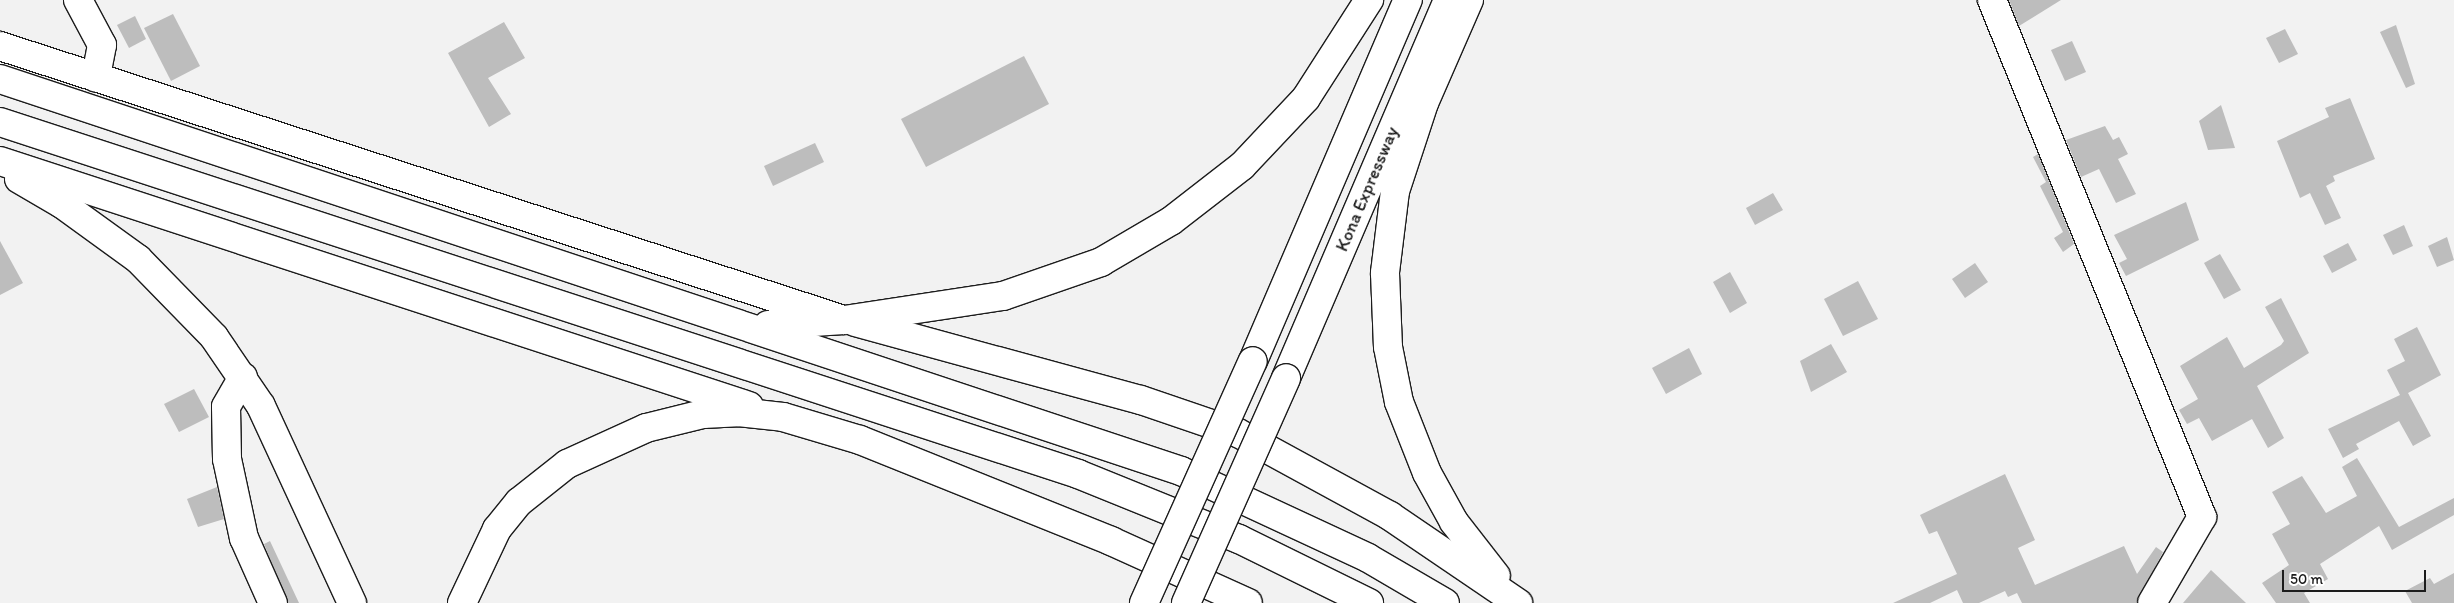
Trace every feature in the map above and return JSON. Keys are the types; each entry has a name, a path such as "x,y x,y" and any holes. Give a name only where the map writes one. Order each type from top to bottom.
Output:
{"main road":[{"path":"78,0 102,45 96,77"},
{"path":"741,323 844,320 1003,296 1101,262 1171,221 1242,166 1280,129 1332,64 1369,0"},
{"name":"Kona Expressway","path":"1144,603 1253,361 1408,0"},
{"name":"Kona Expressway","path":"1186,603 1286,378 1448,0"},
{"path":"1469,0 1424,103 1395,191 1385,273 1388,347 1399,402 1427,472 1454,522 1519,603"},
{"path":"1992,0 2202,517 2152,603"},
{"path":"0,46 844,320 1141,400 1238,433 1411,529 1519,603"},
{"path":"0,79 741,323 1181,471 1368,558 1445,603"},
{"path":"0,122 1078,474 1239,538 1369,603"},
{"path":"0,161 894,453 1112,541 1248,603"},
{"path":"0,170 62,204 138,259 214,337 242,377 284,450 352,603"},
{"path":"242,377 226,408 227,459 244,538 273,603"},
{"path":"462,603 480,558 519,502 589,450 646,428 703,414 738,412 783,417"}],"building":[{"path":"2009,0 2061,0 2019,26"},
{"path":"173,14 200,66 171,81 144,28"},
{"path":"135,16 146,39 129,48 117,25"},
{"path":"504,22 525,58 488,78 511,114 489,127 448,53"},
{"path":"2396,25 2415,84 2406,88 2380,32"},
{"path":"2285,29 2298,54 2279,63 2266,38"},
{"path":"2072,41 2086,72 2065,81 2051,50"},
{"path":"1024,56 1049,104 926,167 901,119"},
{"path":"2350,98 2375,159 2333,176 2335,181 2326,186 2341,218 2325,225 2310,193 2300,198 2277,141 2329,117 2325,108"},
{"path":"2221,105 2235,148 2208,150 2199,121"},
{"path":"2105,126 2113,140 2119,137 2128,154 2118,159 2136,194 2116,203 2099,169 2081,177 2066,140"},
{"path":"815,143 824,162 773,186 764,166"},
{"path":"2038,154 2074,244 2063,252 2054,238 2063,232 2040,186 2046,182 2033,157"},
{"path":"1773,193 1783,210 1755,225 1746,208"},
{"path":"2186,202 2199,240 2126,276 2119,263 2127,259 2114,235"},
{"path":"2404,225 2413,246 2393,255 2383,235"},
{"path":"2447,237 2454,260 2437,267 2428,246"},
{"path":"0,241 23,283 0,295"},
{"path":"2348,243 2357,260 2332,273 2323,256"},
{"path":"2220,254 2241,290 2224,299 2204,263"},
{"path":"1975,263 1988,282 1965,298 1952,279"},
{"path":"1730,272 1747,303 1730,313 1713,282"},
{"path":"1858,281 1878,319 1843,336 1824,299"},
{"path":"2281,298 2309,353 2257,386 2284,438 2268,448 2252,419 2212,441 2199,418 2187,424 2179,410 2198,399 2180,366 2227,337 2244,368 2281,345 2284,341 2265,307"},
{"path":"2417,327 2441,375 2408,393 2431,436 2413,446 2399,421 2356,444 2359,449 2343,458 2328,429 2400,395 2387,370 2405,361 2394,339"},
{"path":"1831,344 1847,372 1811,392 1800,361"},
{"path":"1689,348 1702,374 1666,394 1652,368"},
{"path":"194,389 209,417 179,432 164,404"},
{"path":"2357,458 2399,527 2454,498 2454,515 2392,550 2379,526 2320,564 2328,579 2304,593 2310,603 2276,603 2262,583 2289,565 2272,534 2290,524 2272,492 2302,476 2326,513 2357,496 2342,467"},
{"path":"2005,474 2035,540 2018,548 2035,585 2124,546 2137,574 2156,547 2163,552 2136,603 2022,603 2017,593 2008,597 2005,591 1979,603 1963,603 1957,590 1930,603 1893,603 1957,574 1937,531 1929,534 1920,515"},
{"path":"217,487 224,519 198,527 187,499"},
{"path":"270,541 299,603 288,603 264,544"},
{"path":"2211,570 2246,603 2183,603"},
{"path":"2454,573 2454,603 2412,603 2405,591 2430,578 2434,584"}]}
